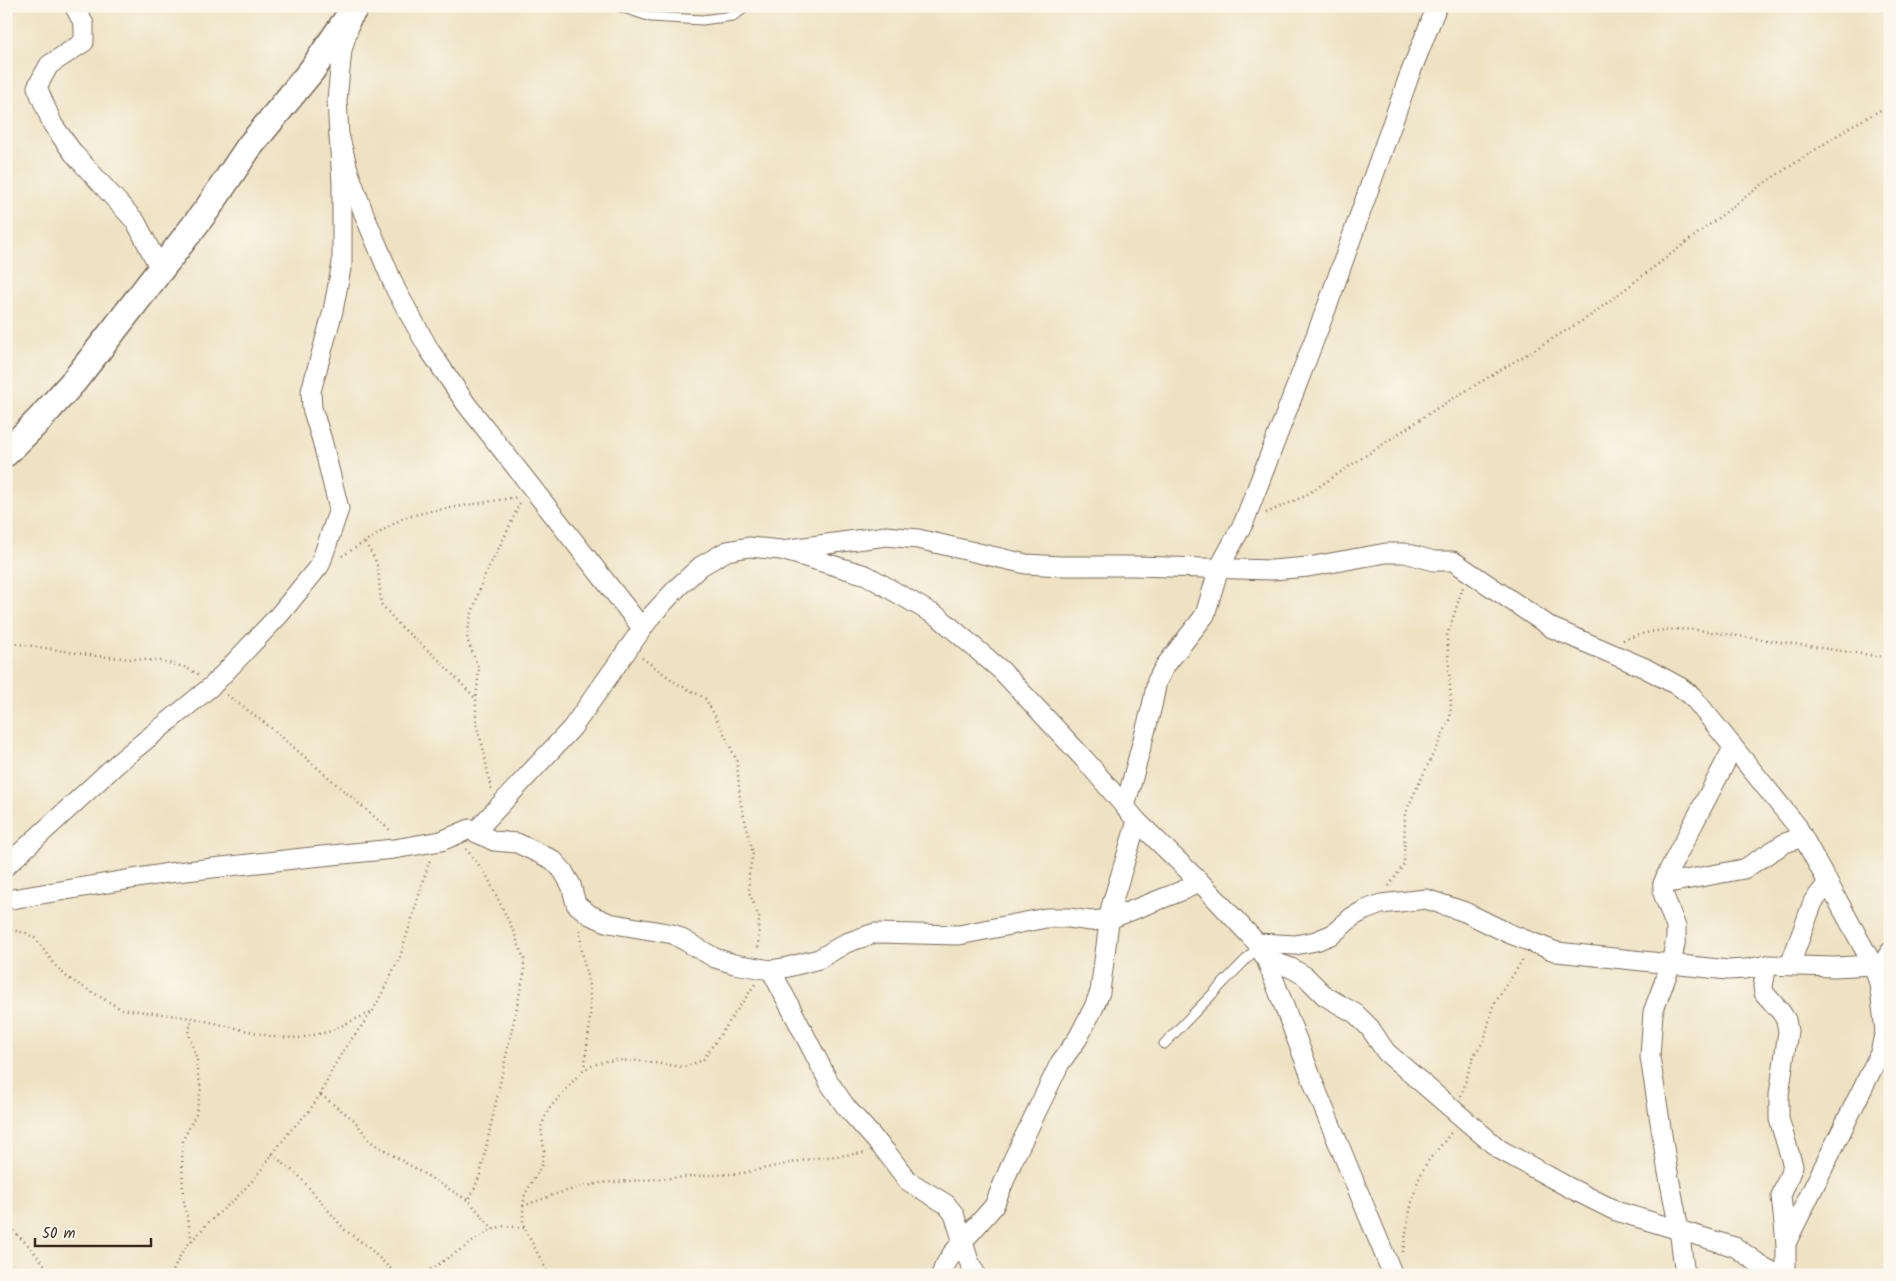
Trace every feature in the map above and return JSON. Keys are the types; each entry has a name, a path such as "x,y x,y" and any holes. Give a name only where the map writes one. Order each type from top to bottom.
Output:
{"street":[{"path":"74,6 84,24 84,42 49,65 37,87 53,125 74,154 136,222 160,269"},
{"path":"941,1275 944,1266 994,1206 1012,1162 1060,1063 1078,1038 1100,992 1112,907 1157,681 1165,666 1205,616 1219,568 1244,522 1328,304 1408,79 1437,6"},
{"path":"6,452 74,381 208,208 249,147 312,70 355,8"},
{"path":"6,866 119,762 213,685 280,614 320,566 339,509 312,408 311,391 333,311 342,263 342,183 337,100 342,50 355,8"},
{"path":"339,135 349,173 364,214 396,290 430,351 467,405 642,628"},
{"path":"781,550 886,536 918,539 1026,564 1272,570 1308,567 1386,552 1405,553 1434,561 1453,561 1552,628 1645,668 1692,696 1797,826 1874,970 1883,1003 1885,1030 1880,1053 1786,1243"},
{"path":"475,832 572,728 642,628 701,566 727,551 748,547 781,550 866,575 940,618 1002,671 1086,761 1131,814 1199,881 1260,949 1305,976 1325,996 1356,1014 1370,1028 1386,1052 1499,1148 1570,1188 1616,1211 1736,1247 1765,1268 1779,1275"},
{"path":"1685,1275 1650,1057 1653,1012 1671,964 1676,939 1676,927 1664,900 1663,884 1734,748"},
{"path":"6,900 168,873 434,843 470,829 494,841 517,843 553,860 571,885 576,904 590,915 609,923 673,934 715,958 734,964 768,969 784,968 819,959 846,943 875,933 959,935 1046,918 1091,921 1110,919 1167,897 1199,881"},
{"path":"1663,884 1744,869 1785,843 1803,837"},
{"path":"1790,965 1813,902 1828,883"},
{"path":"1260,949 1316,941 1334,934 1352,917 1381,904 1426,899 1466,912 1557,952 1728,970 1768,965 1874,970"},
{"path":"1260,949 1393,1275"},
{"path":"1874,970 1890,952"},
{"path":"1768,965 1763,986 1764,992 1786,1020 1788,1031 1779,1095 1779,1119 1793,1166 1782,1196 1786,1243 1786,1275"},
{"path":"768,969 830,1084 846,1107 887,1153 908,1181 946,1204 954,1214 964,1240 969,1261 976,1275"}],"lane":[{"path":"618,6 651,17 702,20 733,16 748,6"},
{"path":"1164,1044 1260,949"}],"path":[{"path":"1244,522 1302,497 1439,407 1590,316 1760,186 1854,125 1890,106"},
{"path":"320,566 337,559 365,543 403,518 431,511 523,496 484,577 470,619 468,640 479,669 476,724 483,747 495,810"},
{"path":"365,543 374,557 378,568 382,604 401,627 437,658 476,699"},
{"path":"1381,904 1382,896 1403,867 1405,814 1450,719 1451,702 1447,636 1469,571"},
{"path":"1599,648 1646,631 1674,628 1890,658"},
{"path":"6,642 89,655 160,661 184,667 202,676 270,727 389,830 414,846"},
{"path":"549,1275 523,1222 525,1194 542,1165 544,1150 541,1127 548,1110 584,1069 602,1062 615,1060 640,1061 684,1067 703,1060 768,969 758,951 759,918 749,892 749,874 753,853 740,800 737,761 705,698 678,684 650,665 629,647"},
{"path":"456,836 486,874 513,930 524,959 524,974 480,1174 469,1201"},
{"path":"171,1275 183,1250 210,1221 248,1186 272,1154 309,1111 320,1095 344,1050 373,1011 400,957 434,843"},
{"path":"576,904 580,914 580,940 590,1004 584,1069"},
{"path":"6,929 26,932 36,939 54,964 68,978 121,1009 193,1018 274,1036 299,1038 328,1032 373,1011"},
{"path":"1402,1256 1419,1177 1425,1165 1449,1136 1474,1055 1484,1041 1493,1006 1522,961 1524,939"},
{"path":"192,1241 183,1197 182,1150 183,1140 196,1114 201,1088 196,1054 190,1039 189,1030 193,1018"},
{"path":"320,1095 354,1120 371,1142 469,1201 493,1229"},
{"path":"523,1206 562,1192 600,1183 743,1173 815,1158 848,1154 887,1153"},
{"path":"272,1154 299,1176 345,1230 367,1246 397,1275"},
{"path":"6,1224 28,1245 53,1275"},
{"path":"422,1275 493,1229 502,1226 525,1228"}]}
